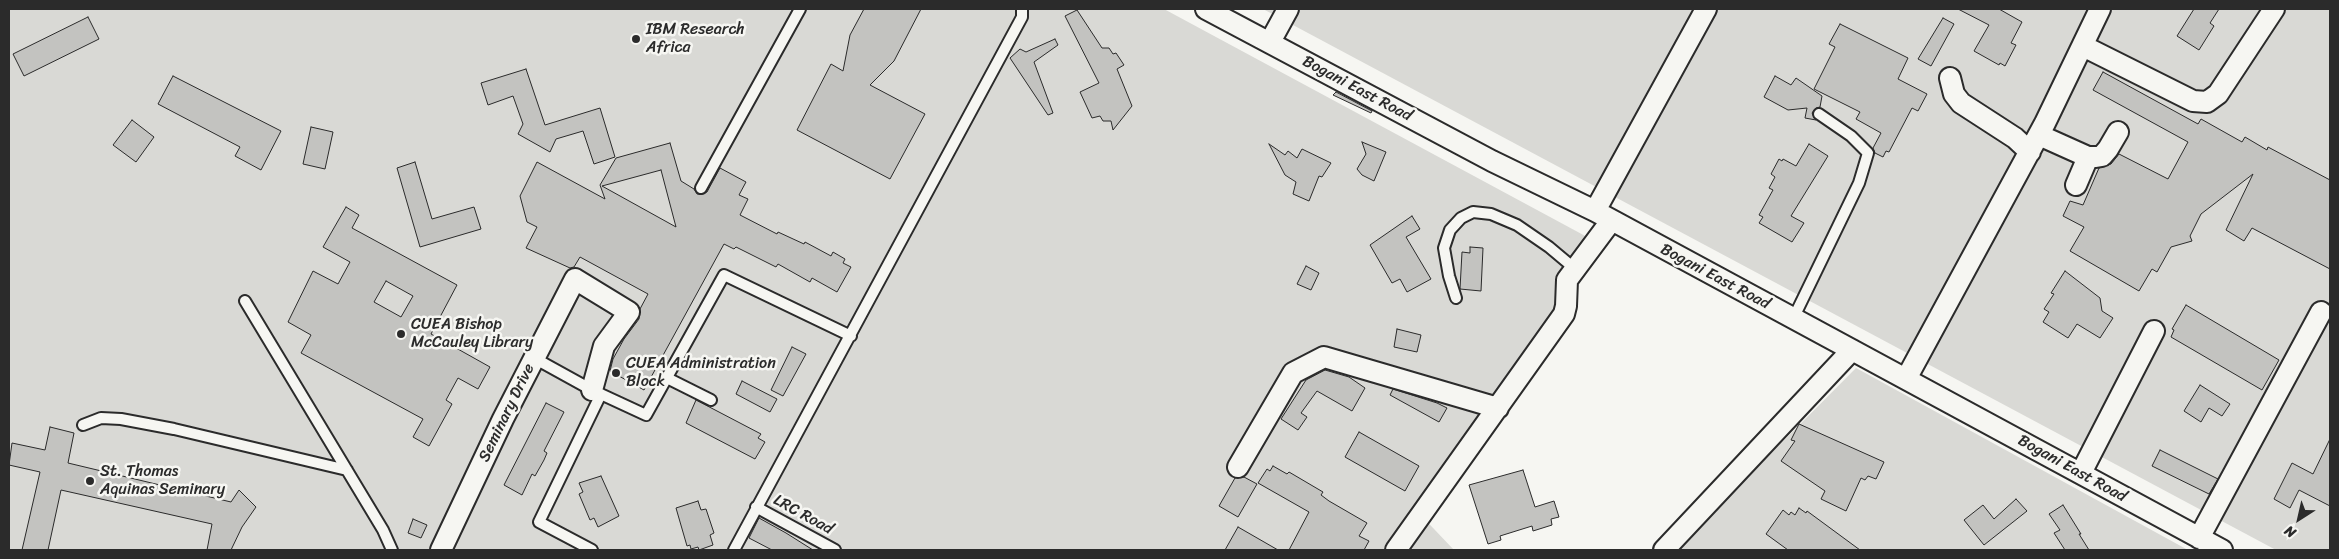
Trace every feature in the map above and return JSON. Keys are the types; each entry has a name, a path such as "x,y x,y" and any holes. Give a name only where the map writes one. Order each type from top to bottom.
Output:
{"street":[{"name":"Bogani East Road","path":"1206,9 1492,161 1603,216 2222,550"},
{"path":"1270,42 1288,9"},
{"path":"1396,550 1564,314 1566,284 1603,216 1706,9"},
{"path":"1906,379 2034,143 2100,9"},
{"path":"2083,46 2193,101 2207,102 2218,94 2274,9"},
{"path":"1950,78 1954,94 1961,103 2015,138 2088,157 2102,156 2118,132"},
{"path":"2076,185 2088,157"},
{"name":"Seminary Drive","path":"441,550 534,358 575,279 629,312 604,346 596,392"},
{"path":"2199,538 2321,312"},
{"path":"2081,474 2154,331"},
{"path":"1664,550 1852,350"},
{"path":"1238,467 1293,373 1303,366 1324,357 1498,408"}],"lane":[{"path":"700,188 800,9"},
{"path":"734,550 1022,18 1022,9"},
{"path":"1793,319 1859,183 1868,153 1851,136 1819,114"},
{"path":"1456,298 1449,276 1444,248 1450,230 1461,218 1474,212 1491,214 1517,225 1549,247 1574,268"},
{"path":"534,358 596,392 646,415 724,275 851,336"},
{"path":"245,301 383,530 392,550"},
{"path":"667,378 711,400"},
{"path":"592,550 538,522 596,392"},
{"path":"83,425 101,418 120,419 183,431 347,470"},
{"name":"LRC Road","path":"756,507 835,550"}],"shaded area":[{"path":"9,9 1164,9 1602,245 1415,509 1454,550 9,550"},
{"path":"1263,9 2330,9 2330,550 2276,550"},
{"path":"1856,368 2188,550 1675,550"}],"building":[{"path":"864,9 921,9 894,61 870,85 925,114 890,179 797,130 831,64 843,71 850,35"},
{"path":"1958,9 1999,9 2022,22 2011,43 2016,45 2005,66 2000,63 1999,65 1974,51 1989,25"},
{"path":"2194,9 2219,9 2210,23 2214,26 2199,50 2177,36"},
{"path":"1077,10 1102,48 1109,48 1113,54 1116,53 1124,65 1117,69 1132,106 1113,130 1111,121 1103,121 1100,116 1092,118 1080,92 1099,83 1065,16"},
{"path":"88,17 99,39 24,76 13,54"},
{"path":"1943,18 1954,24 1931,66 1918,59"},
{"path":"1840,24 1908,58 1898,79 1927,94 1918,111 1912,108 1889,152 1886,151 1883,157 1875,153 1873,148 1881,133 1856,119 1860,112 1814,89 1835,47 1829,44"},
{"path":"1055,39 1058,45 1034,62 1053,113 1048,115 1010,58 1020,49 1026,52"},
{"path":"526,69 545,125 600,108 615,157 594,164 583,131 556,139 550,152 518,134 523,124 513,96 488,105 481,83"},
{"path":"2103,72 2198,124 2201,119 2242,142 2245,137 2267,150 2268,147 2330,180 2330,269 2252,228 2244,241 2226,230 2253,174 2201,214 2190,236 2192,241 2171,247 2157,272 2152,269 2139,291 2070,251 2084,227 2063,216 2070,201 2083,205 2099,168 2111,164 2119,154 2168,179 2188,142 2093,90"},
{"path":"173,76 281,131 261,170 235,156 240,147 158,104"},
{"path":"1775,76 1791,85 1796,78 1822,96 1820,107 1816,108 1812,113 1816,120 1805,118 1807,108 1788,110 1764,97"},
{"path":"1336,92 1372,111 1371,113 1333,95"},
{"path":"132,120 154,137 136,162 113,145"},
{"path":"311,127 333,132 325,169 303,164"},
{"path":"1362,142 1386,152 1374,181 1362,175 1357,169 1366,154"},
{"path":"670,143 681,181 694,189 697,194 707,192 720,168 746,182 739,195 748,199 740,215 777,234 778,232 804,244 805,242 831,256 833,252 845,259 843,263 851,267 837,292 812,278 810,282 778,264 776,267 736,247 734,249 724,244 644,390 610,371 613,359 624,339 639,319 640,309 648,294 580,257 574,267 570,268 526,248 537,227 527,222 520,196 537,162 605,199 600,185 616,158","holes":["661,170 676,227 602,186"]},
{"path":"1269,144 1285,155 1288,151 1297,158 1302,149 1331,163 1322,177 1319,176 1309,201 1293,194 1296,182 1285,175"},
{"path":"1809,144 1828,156 1791,216 1804,223 1792,242 1759,223 1763,217 1759,215 1773,190 1769,188 1775,177 1771,174 1779,159 1782,161 1783,159 1796,166"},
{"path":"415,162 432,219 474,207 481,229 420,247 397,168"},
{"name":"CUEA Bishop McCauley Library","path":"346,207 359,215 352,228 457,285 431,334 490,367 478,389 458,378 446,400 452,404 429,446 413,437 423,419 301,353 311,335 288,322 313,271 338,284 350,262 323,247","holes":["386,281 413,296 401,317 374,302"]},
{"path":"1412,216 1420,229 1406,237 1431,279 1407,292 1400,279 1392,283 1370,245"},
{"path":"1470,247 1483,248 1481,291 1460,289 1462,252 1470,253"},
{"path":"1306,266 1319,273 1311,290 1297,284"},
{"path":"2065,271 2100,298 2102,311 2113,318 2100,338 2077,324 2068,338 2043,322 2049,312 2044,309 2054,294 2051,293"},
{"path":"2186,305 2279,360 2262,390 2171,337 2174,330 2172,329"},
{"path":"1397,329 1421,335 1417,352 1394,347"},
{"path":"792,347 806,354 783,396 771,390"},
{"path":"1325,370 1349,377 1365,388 1352,411 1317,391 1301,413 1307,417 1298,430 1281,419 1306,380"},
{"path":"742,381 777,399 770,412 736,394"},
{"path":"2200,385 2230,404 2222,416 2209,408 2201,422 2184,411"},
{"path":"1393,389 1447,408 1439,422 1390,395"},
{"path":"696,400 761,434 758,438 765,442 755,459 686,423"},
{"path":"546,403 564,412 544,451 547,453 544,460 535,476 532,474 522,495 504,485"},
{"path":"1799,424 1884,462 1876,479 1868,476 1865,480 1861,478 1846,511 1821,499 1825,491 1781,461 1795,441 1791,440"},
{"name":"St. Thomas Aquinas Seminary","path":"50,427 74,433 68,463 231,502 239,490 256,507 242,527 231,550 207,550 212,524 61,490 48,550 22,550 40,472 9,465 12,443 45,450"},
{"path":"1359,432 1419,466 1405,491 1345,457"},
{"path":"2330,439 2330,506 2299,490 2290,508 2274,499 2292,463 2313,474"},
{"path":"2160,450 2218,479 2209,494 2152,466"},
{"path":"1273,466 1287,474 1289,472 1323,492 1321,495 1329,501 1367,523 1359,536 1369,541 1364,550 1289,550 1309,512 1258,483 1267,469 1270,471"},
{"path":"1523,470 1535,507 1554,501 1559,517 1551,519 1552,525 1533,531 1532,526 1500,536 1501,540 1488,544 1469,485"},
{"path":"601,476 619,516 598,527 594,518 590,520 579,494 583,492 579,483"},
{"path":"1244,477 1257,484 1238,517 1219,506 1235,478"},
{"path":"2016,499 2027,511 1984,545 1964,520 1983,505 1994,519"},
{"path":"698,501 701,510 706,509 714,533 710,535 713,545 699,550 698,547 691,549 690,545 687,546 676,508"},
{"path":"2063,505 2089,550 2065,550 2054,533 2060,530 2049,514"},
{"path":"1799,508 1806,513 1807,511 1860,550 1788,550 1766,534 1783,510 1789,515 1791,512 1795,515"},
{"path":"759,518 813,550 772,550 749,538"},
{"path":"413,519 427,525 421,538 408,533"},
{"path":"1238,527 1278,550 1225,550"}],"place":[{"name":"IBM Research Africa","path":"636,39"},
{"name":"CUEA Bishop McCauley Library","path":"401,334"},
{"name":"CUEA Administration Block","path":"616,373"},
{"name":"St. Thomas Aquinas Seminary","path":"90,481"}]}
